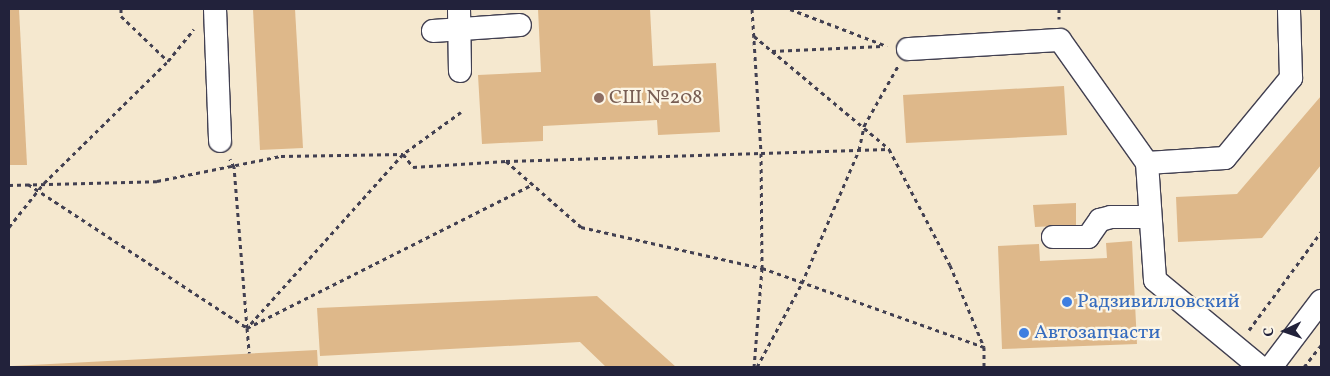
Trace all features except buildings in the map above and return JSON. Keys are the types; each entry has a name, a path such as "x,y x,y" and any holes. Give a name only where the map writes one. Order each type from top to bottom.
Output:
{"street":[{"path":"215,9 220,141"},
{"path":"459,9 460,71"},
{"path":"1147,163 1225,158 1291,78 1289,9"},
{"path":"433,31 520,26"},
{"path":"908,49 1060,40 1147,163 1155,280 1260,367"},
{"path":"1053,237 1088,237 1100,220 1111,217 1150,217"},
{"path":"1271,367 1321,301"}],"path":[{"path":"121,9 121,16 168,61"},
{"path":"752,9 761,153 762,268 755,367"},
{"path":"790,9 885,46"},
{"path":"9,227 44,183 168,61 198,24"},
{"path":"754,36 864,126 889,149 950,265 984,347 984,367"},
{"path":"755,367 802,283 859,150 864,126 908,49 885,46 772,51"},
{"path":"247,328 403,154 461,112"},
{"path":"220,141 234,167 248,353"},
{"path":"403,154 412,167 506,161 889,149"},
{"path":"9,185 157,181 281,156 403,154"},
{"path":"506,161 531,185 581,227 762,268 984,347"},
{"path":"28,184 247,328"},
{"path":"247,328 531,185"},
{"path":"1236,347 1321,232"},
{"path":"1304,367 1321,345"}],"place":[{"name":"СШ №208","path":"599,98"},
{"name":"Радзивилловский","path":"1067,302"},
{"name":"Автозапчасти","path":"1024,333"}]}
